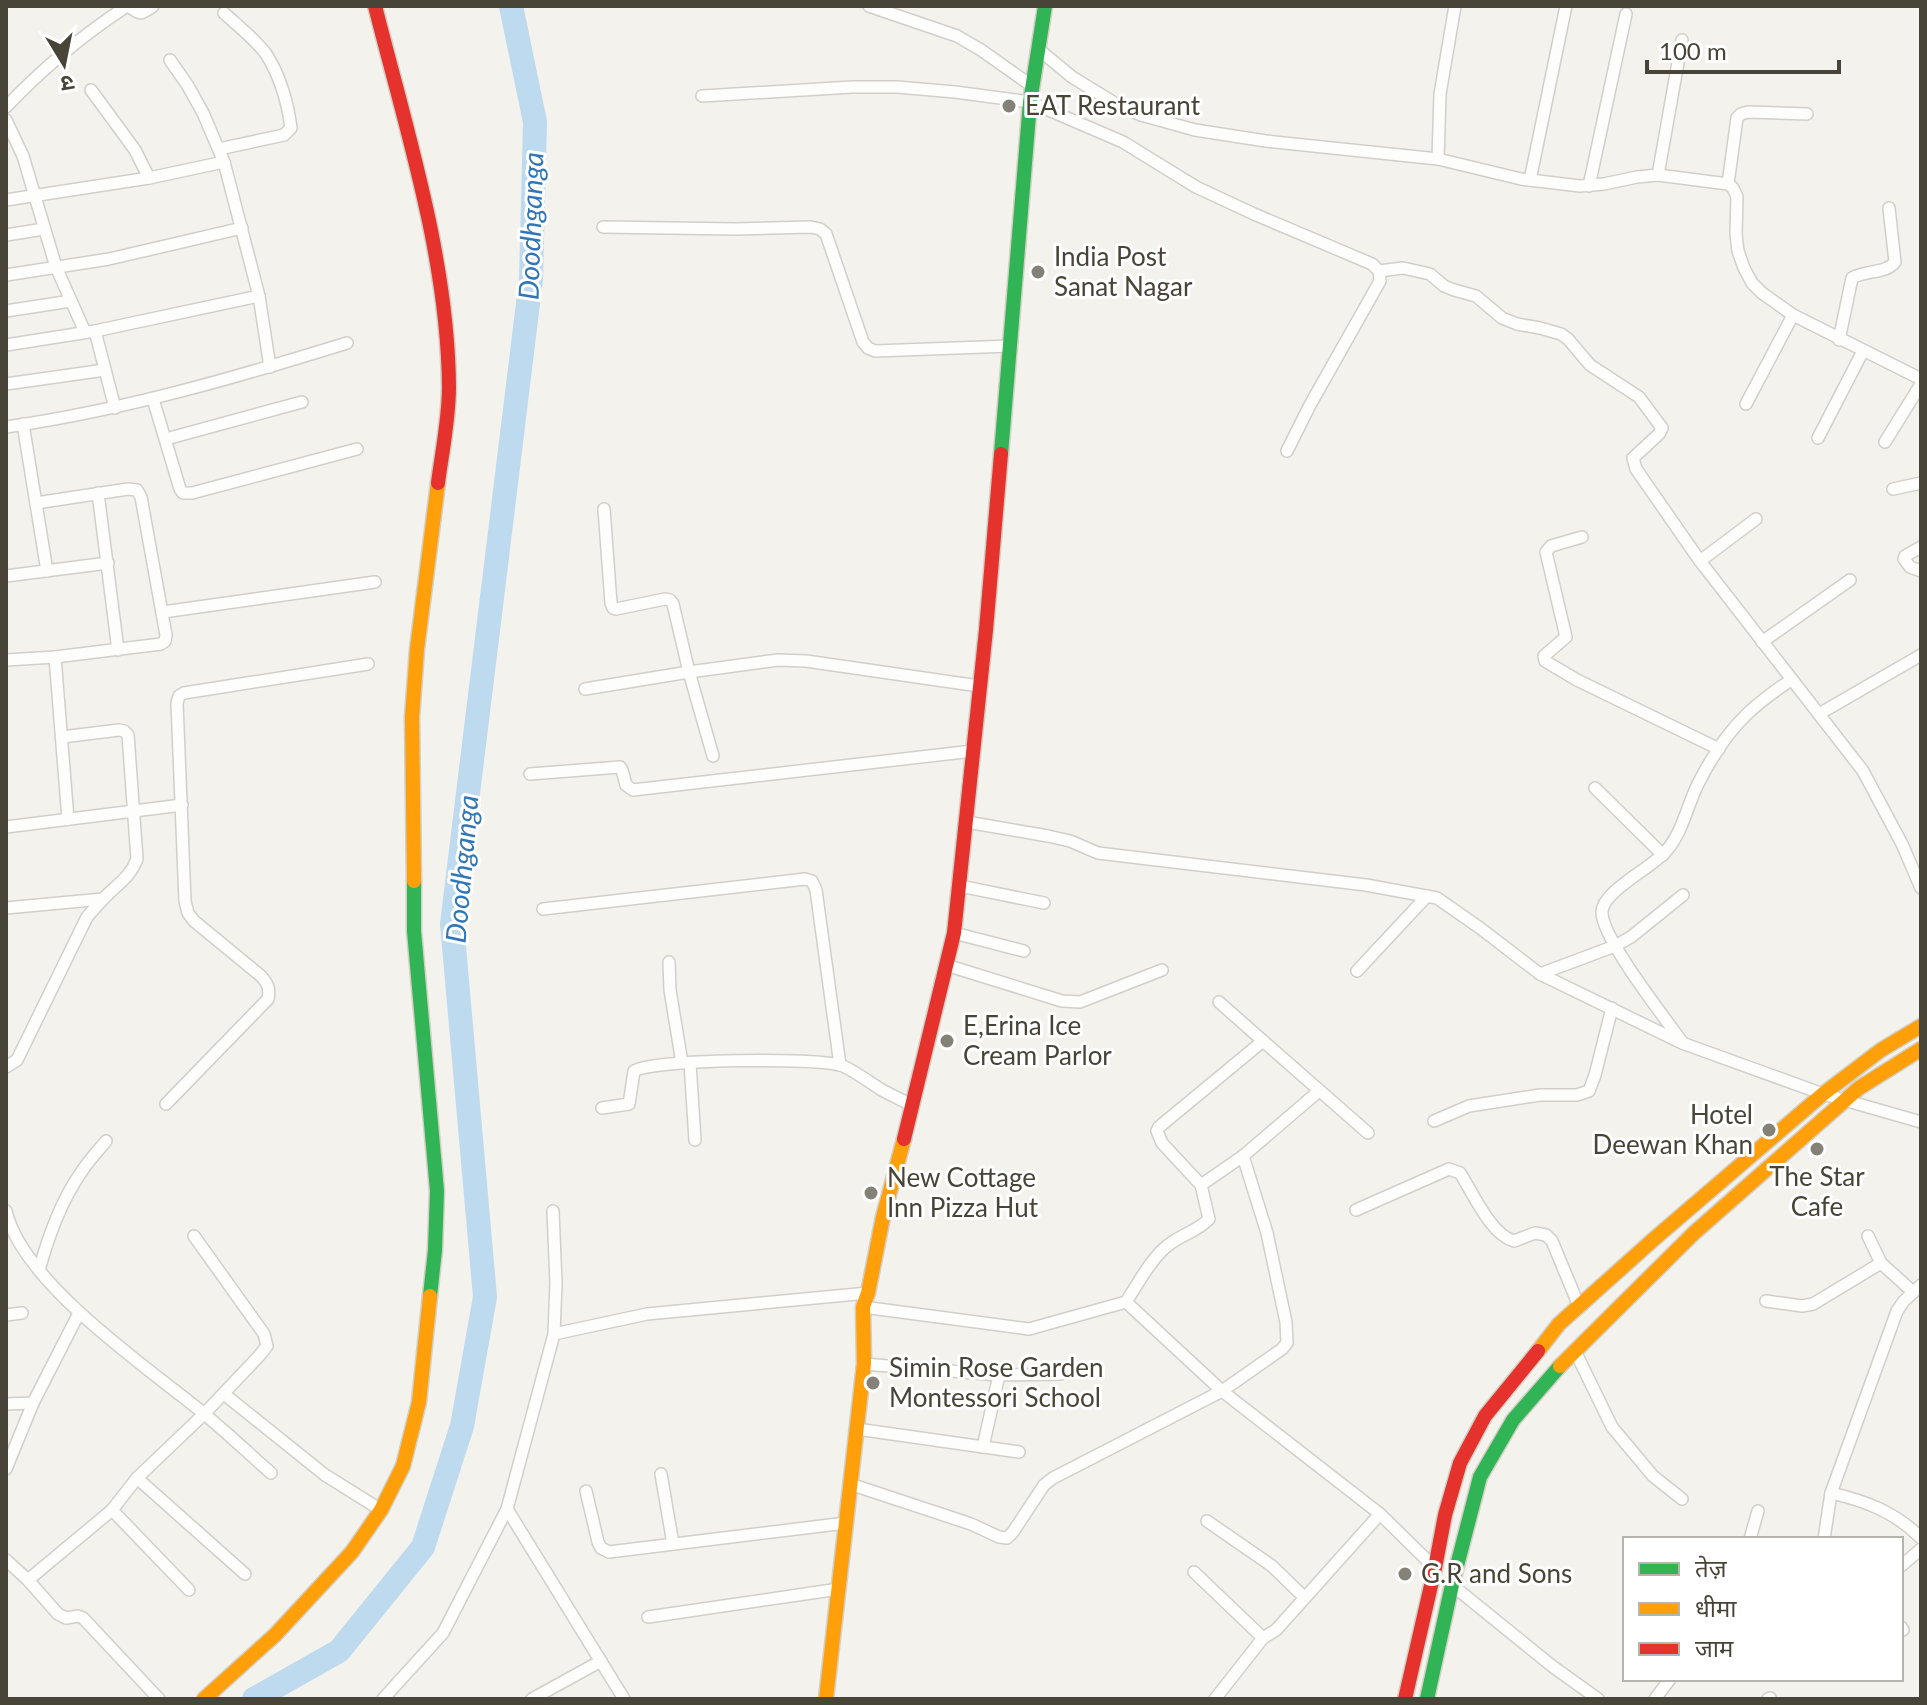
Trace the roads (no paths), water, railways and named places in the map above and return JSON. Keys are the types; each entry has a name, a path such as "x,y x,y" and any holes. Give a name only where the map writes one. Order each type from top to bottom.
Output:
{"main road":[{"path":"204,1699 275,1635 352,1552 381,1510 403,1466 419,1402 435,1250 437,1191 414,931 412,717 417,649 449,390 446,327 427,211 375,6"},
{"path":"826,1699 864,1364 865,1300 954,933 988,615 1030,102 1045,6"},
{"path":"1405,1699 1445,1515 1460,1463 1485,1416 1559,1324 1579,1306 1823,1094 1881,1050 1921,1026"},
{"path":"1427,1699 1480,1477 1513,1420 1551,1375 1694,1233 1859,1088 1921,1049"}],"street":[{"path":"6,107 32,79 65,51 128,6 140,13 153,6"},
{"path":"869,6 957,36 1032,86"},
{"path":"1438,159 1440,94 1455,6"},
{"path":"1530,180 1566,6"},
{"path":"219,149 284,135 291,128 279,80 266,55 224,13"},
{"path":"1589,186 1626,14"},
{"path":"1658,175 1682,40"},
{"path":"1037,48 1072,77 1116,104 1195,130 1266,141 1438,159 1530,180 1589,186 1658,175 1728,184 1737,197 1736,234 1744,268 1752,283 1793,315 1921,382 1885,442"},
{"path":"170,60 196,100 224,162 259,296 270,367"},
{"path":"702,96 897,87 1030,102 1123,142 1196,187 1372,264 1379,271 1380,281 1287,451"},
{"path":"91,90 135,150 149,178"},
{"path":"1728,184 1737,118 1741,114 1807,114"},
{"path":"6,120 23,156 56,267 71,301 90,332 115,408"},
{"path":"6,200 149,178 224,162"},
{"path":"1839,340 1852,278 1889,268 1895,262 1889,208"},
{"path":"603,227 820,229 826,234 863,342 868,348 875,351 1010,346"},
{"path":"6,275 109,259 242,228"},
{"path":"6,235 44,229"},
{"path":"1379,271 1403,268 1430,274 1444,286 1476,296 1502,318 1561,334 1590,365 1639,397 1662,428 1633,458 1633,465 1700,561 1863,771 1902,844 1921,888"},
{"path":"6,345 90,332 259,296"},
{"path":"6,311 71,301"},
{"path":"1746,404 1793,315"},
{"path":"6,427 153,399 347,343"},
{"path":"1818,438 1863,351"},
{"path":"6,384 105,370"},
{"path":"153,399 183,493 357,449"},
{"path":"166,439 302,402"},
{"path":"23,424 47,571"},
{"path":"1893,489 1921,483"},
{"path":"6,660 118,650 165,641 163,612 141,497 137,490 36,503"},
{"path":"98,493 118,650"},
{"path":"604,509 613,608 665,599 673,604 713,756"},
{"path":"1700,561 1756,519"},
{"path":"1582,537 1551,546 1546,552 1566,637 1544,656 1545,661 1577,680 1719,749"},
{"path":"1921,547 1904,559 1910,567 1921,571"},
{"path":"6,576 108,563"},
{"path":"1762,642 1850,580"},
{"path":"163,612 375,582"},
{"path":"1819,714 1921,655"},
{"path":"55,657 68,819"},
{"path":"585,689 778,660 806,661 979,686"},
{"path":"166,1104 268,999 269,991 268,984 261,976 188,913 185,901 179,696 368,664"},
{"path":"1682,1043 1615,946 1603,918 1605,901 1663,855 1674,842 1699,782 1719,749 1745,716 1791,680"},
{"path":"6,1067 17,1060 87,917 133,869 137,859 128,735 124,731 62,737"},
{"path":"530,774 620,767 626,785 633,790 973,751"},
{"path":"1595,788 1663,855"},
{"path":"6,827 182,805"},
{"path":"967,822 1070,841 1098,853 1366,885 1437,898 1540,974 1682,1043 1823,1094 1921,1122"},
{"path":"543,909 805,879 812,881 816,890 840,1065"},
{"path":"960,886 1044,903"},
{"path":"1540,974 1615,946 1683,895"},
{"path":"1357,971 1427,896"},
{"path":"6,908 103,899"},
{"path":"954,933 1024,951"},
{"path":"669,962 670,990 686,1063 695,1140"},
{"path":"946,965 1062,1001 1080,1002 1162,970"},
{"path":"1219,1002 1368,1133"},
{"path":"1434,1121 1469,1106 1534,1096 1577,1095 1589,1091 1612,1008"},
{"path":"554,1334 647,1314 865,1300 1029,1329 1126,1302 1162,1250 1209,1219 1201,1185 1162,1143 1157,1135 1159,1127 1263,1041"},
{"path":"602,1108 629,1104 634,1071 638,1068 686,1063 801,1060 840,1065 913,1106"},
{"path":"1201,1185 1243,1156 1319,1091"},
{"path":"39,1270 49,1235 64,1202 82,1171 106,1141"},
{"path":"850,1484 1007,1538 1044,1485 1053,1478 1222,1391 1274,1356 1287,1343 1286,1322 1267,1233 1243,1156"},
{"path":"1356,1210 1449,1169 1455,1170 1503,1237 1514,1241 1541,1233 1552,1241 1579,1306"},
{"path":"383,1699 443,1633 507,1509 554,1334 556,1283 553,1211"},
{"path":"6,1213 16,1240 79,1313 204,1414 271,1473"},
{"path":"28,1580 112,1510 137,1478 224,1394 267,1346 264,1334 194,1236"},
{"path":"1824,1537 1831,1493 1897,1311 1917,1288 1881,1263 1868,1236"},
{"path":"1766,1301 1802,1306 1813,1304 1881,1263"},
{"path":"1126,1302 1222,1391 1380,1514 1435,1568"},
{"path":"6,1315 22,1313"},
{"path":"6,1469 33,1403 79,1313"},
{"path":"1575,1351 1612,1427 1653,1476 1682,1499"},
{"path":"864,1364 999,1375 1061,1374"},
{"path":"983,1447 999,1375"},
{"path":"224,1394 325,1475 381,1510"},
{"path":"6,1404 33,1403"},
{"path":"857,1429 1019,1452"},
{"path":"661,1474 673,1544"},
{"path":"137,1478 245,1574"},
{"path":"586,1491 598,1542 609,1552 846,1523"},
{"path":"1831,1493 1873,1504 1910,1526 1921,1538"},
{"path":"507,1509 624,1699"},
{"path":"112,1510 189,1590"},
{"path":"1751,1537 1758,1511"},
{"path":"1215,1699 1263,1638 1276,1630 1380,1514"},
{"path":"1207,1521 1272,1566 1305,1598"},
{"path":"1903,1564 1921,1549"},
{"path":"6,1560 62,1617 83,1618 159,1699"},
{"path":"1194,1572 1263,1638"},
{"path":"1452,1585 1598,1699"},
{"path":"648,1617 839,1589"},
{"path":"532,1699 601,1661"},
{"path":"1655,1699 1668,1681"}],"waterway":[{"name":"Doodhganga","path":"254,1699 339,1651 423,1547 462,1426 485,1297 452,924 531,279 535,122 511,6"}],"place":[{"name":"EAT Restaurant","path":"1009,106"},
{"name":"India Post Sanat Nagar","path":"1038,272"},
{"name":"E,Erina Ice Cream Parlor","path":"947,1041"},
{"name":"Hotel Deewan Khan","path":"1769,1130"},
{"name":"The Star Cafe","path":"1817,1149"},
{"name":"New Cottage Inn Pizza Hut","path":"871,1193"},
{"name":"Simin Rose Garden Montessori School","path":"873,1383"},
{"name":"G.R and Sons","path":"1405,1574"}]}
